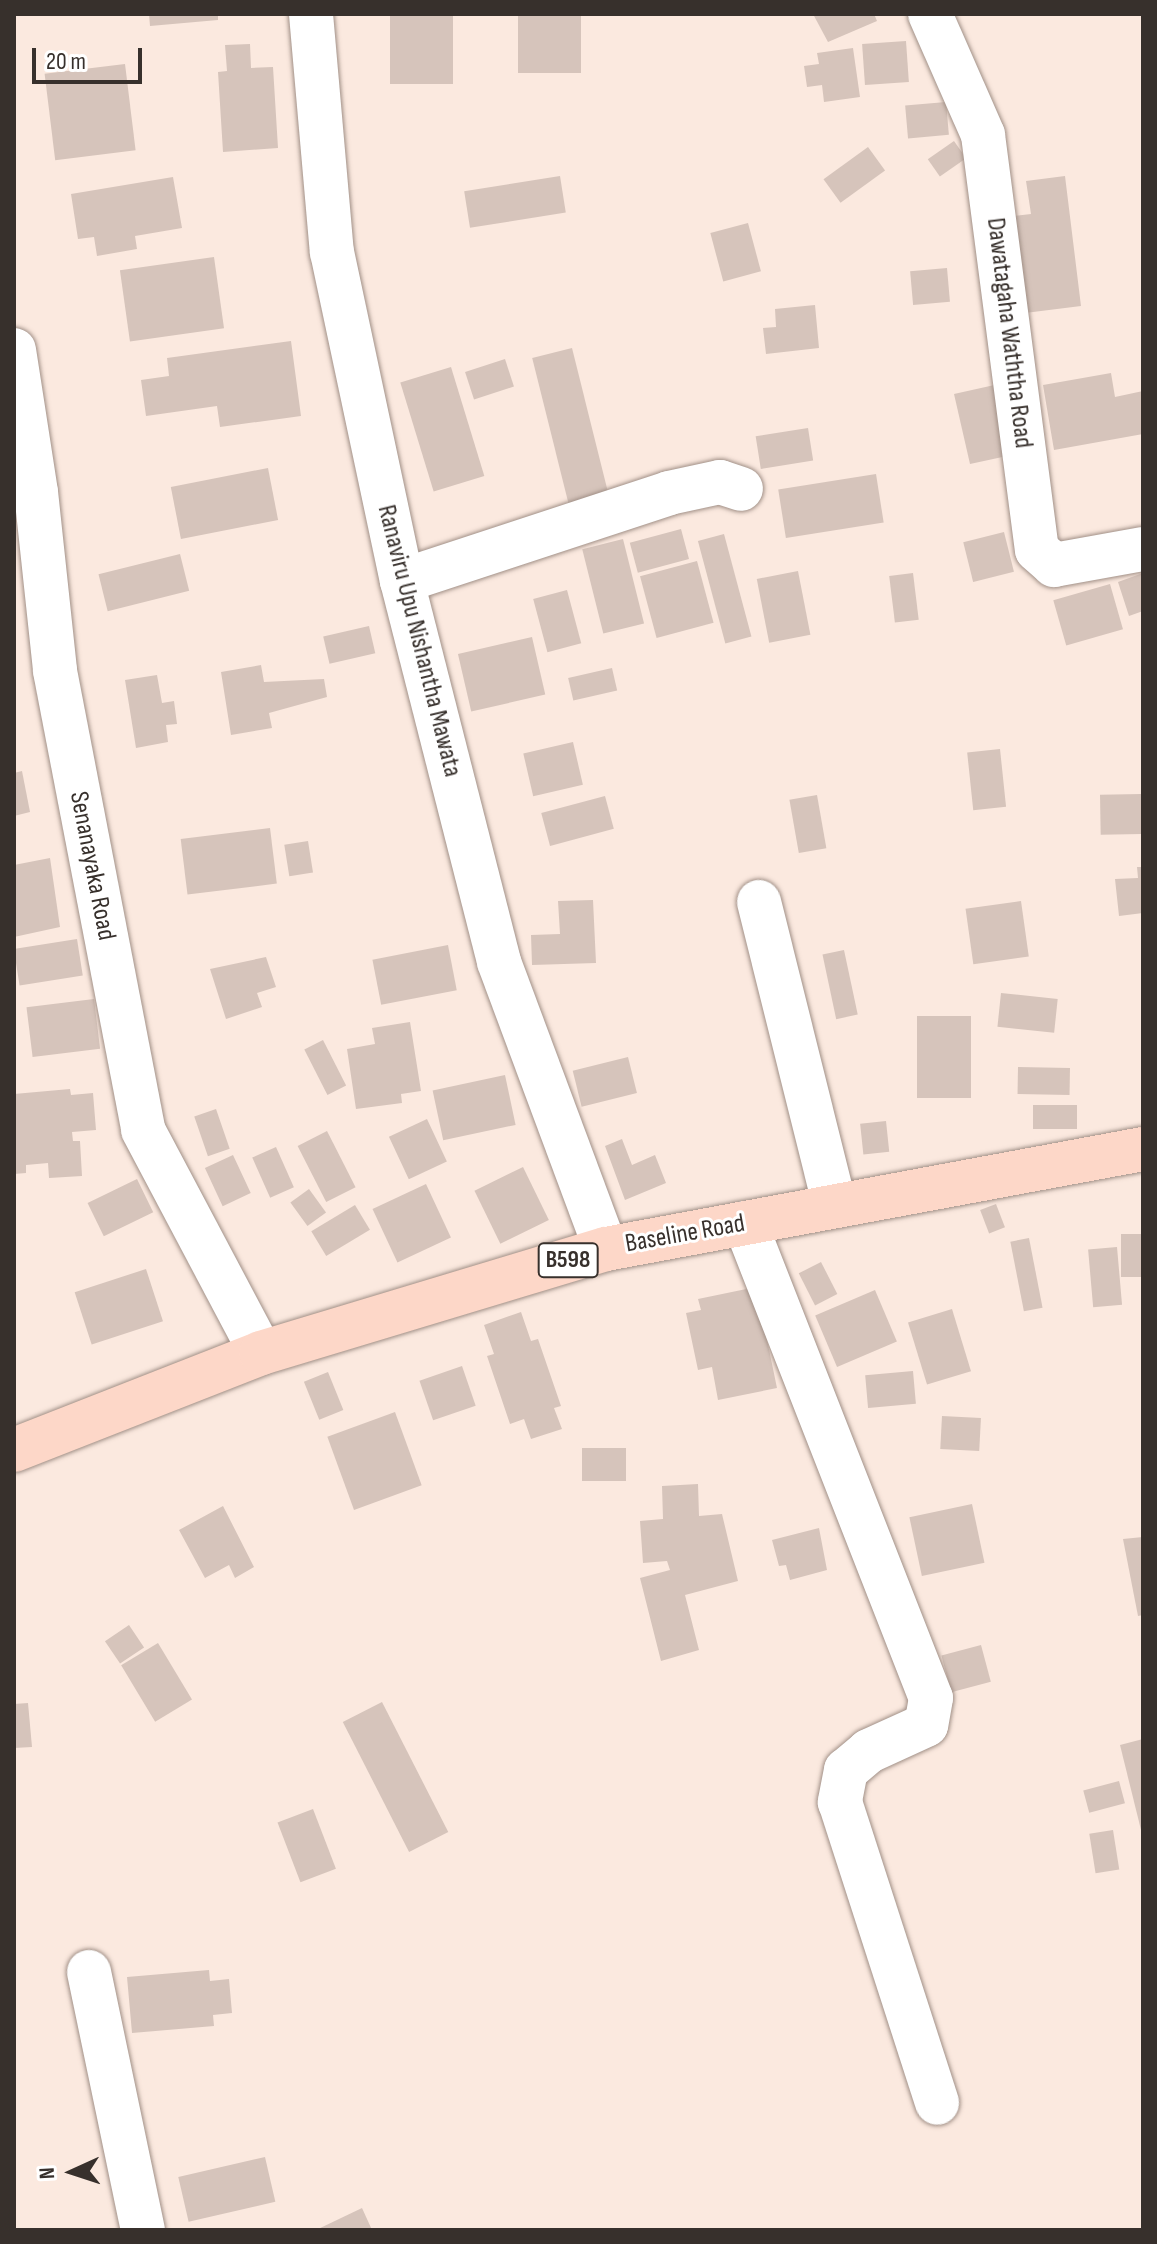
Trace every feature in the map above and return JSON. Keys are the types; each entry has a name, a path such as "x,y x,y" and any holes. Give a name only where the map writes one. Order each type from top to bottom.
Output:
{"main road":[{"name":"Baseline Road","path":"14,1450 261,1353 606,1249 1143,1149"}],"street":[{"name":"Ranaviru Upu Nishantha Mawata","path":"311,14 332,252 402,581 499,962 606,1249"},
{"name":"Dawatagaha Waththa Road","path":"930,14 983,135 1037,550 1054,565 1143,549"},
{"name":"Senanayaka Road","path":"14,350 25,494 55,671 143,1130 261,1353"},
{"path":"402,581 669,493 720,482 741,489"},
{"path":"759,902 835,1206"},
{"path":"745,1223 931,1698 926,1725 869,1751 846,1770 840,1802 937,2103"},
{"path":"89,1972 143,2230"}],"building":[{"path":"149,14 218,14 218,20 150,26"},
{"path":"390,14 453,14 453,84 390,84"},
{"path":"518,14 581,14 581,73 518,73"},
{"path":"813,14 874,14 877,21 828,42"},
{"path":"906,41 909,82 865,85 862,44"},
{"path":"250,44 251,68 273,67 278,148 223,152 218,72 227,71 225,45"},
{"path":"853,48 860,97 824,102 822,85 807,87 804,66 819,64 817,53"},
{"path":"125,64 136,150 55,160 45,74"},
{"path":"946,102 949,135 908,138 905,106"},
{"path":"954,141 966,158 940,177 928,159"},
{"path":"868,147 885,170 841,203 824,179"},
{"path":"560,176 566,213 470,228 464,191"},
{"path":"1065,176 1081,306 1025,313 1013,216 1031,214 1026,181"},
{"path":"173,177 182,228 135,236 137,249 97,256 94,237 78,239 71,194"},
{"path":"748,223 761,271 723,281 710,233"},
{"path":"214,257 224,328 130,342 120,270"},
{"path":"947,268 950,302 913,305 910,271"},
{"path":"815,305 819,348 766,354 763,328 776,327 775,309"},
{"path":"291,341 301,416 220,427 217,406 146,416 141,380 169,376 167,358"},
{"path":"572,348 610,500 570,510 532,358"},
{"path":"505,359 514,387 474,400 465,372"},
{"path":"451,367 484,476 434,492 400,382"},
{"path":"1111,373 1115,397 1143,391 1143,434 1054,450 1043,385"},
{"path":"1008,382 1007,456 970,464 954,394"},
{"path":"808,428 813,461 761,469 756,436"},
{"path":"268,468 278,520 181,539 171,487"},
{"path":"876,474 884,522 786,538 778,489"},
{"path":"681,529 689,559 638,573 630,543"},
{"path":"1004,532 1014,572 973,582 963,542"},
{"path":"724,534 751,636 725,643 698,541"},
{"path":"623,539 644,623 603,634 582,549"},
{"path":"180,554 189,591 108,611 98,574"},
{"path":"697,561 714,623 657,638 640,576"},
{"path":"798,571 810,635 769,643 757,579"},
{"path":"913,573 919,620 895,623 889,576"},
{"path":"1143,573 1143,611 1129,616 1118,582"},
{"path":"1110,584 1123,629 1066,645 1053,600"},
{"path":"567,590 581,643 547,652 533,599"},
{"path":"369,626 375,653 330,664 323,637"},
{"path":"532,637 545,694 471,712 458,654"},
{"path":"261,665 264,682 324,679 327,697 269,713 272,728 231,735 221,672"},
{"path":"612,668 617,690 573,701 568,678"},
{"path":"157,675 162,703 174,701 177,724 166,725 168,742 136,748 125,680"},
{"path":"573,742 583,785 533,796 523,753"},
{"path":"1000,749 1006,807 973,810 967,752"},
{"path":"22,771 30,812 14,816 14,773"},
{"path":"1141,794 1142,834 1101,835 1100,795"},
{"path":"817,795 826,848 799,853 789,800"},
{"path":"605,796 614,829 550,846 541,813"},
{"path":"270,828 277,884 187,895 181,839"},
{"path":"308,841 313,873 289,876 284,845"},
{"path":"50,858 60,927 14,937 14,865"},
{"path":"1137,867 1143,867 1143,913 1119,916 1115,879 1138,878"},
{"path":"593,900 596,963 532,965 531,935 560,934 558,901"},
{"path":"1021,901 1029,956 973,964 966,909"},
{"path":"77,939 83,976 20,986 14,949"},
{"path":"448,945 457,990 381,1005 372,960"},
{"path":"844,950 858,1015 836,1019 822,955"},
{"path":"266,957 276,987 257,993 262,1007 226,1019 210,969"},
{"path":"1001,993 1058,999 1054,1033 997,1027"},
{"path":"94,999 100,1049 33,1057 27,1007"},
{"path":"917,1016 971,1016 971,1098 917,1098"},
{"path":"410,1022 421,1091 401,1094 402,1103 356,1109 347,1049 375,1044 372,1028"},
{"path":"323,1040 346,1085 327,1095 304,1050"},
{"path":"628,1057 637,1093 582,1107 573,1071"},
{"path":"1018,1067 1070,1068 1070,1095 1018,1094"},
{"path":"505,1075 516,1125 443,1140 433,1090"},
{"path":"70,1089 71,1095 93,1093 96,1130 72,1132 73,1141 80,1141 82,1176 49,1178 48,1163 26,1165 26,1173 14,1174 14,1094"},
{"path":"1033,1105 1077,1105 1077,1129 1033,1129"},
{"path":"216,1109 230,1149 208,1156 194,1116"},
{"path":"427,1119 447,1162 409,1179 389,1137"},
{"path":"886,1121 889,1152 863,1155 860,1124"},
{"path":"327,1131 356,1187 326,1202 298,1146"},
{"path":"622,1139 632,1165 655,1155 666,1183 625,1200 605,1146"},
{"path":"276,1147 294,1187 270,1198 252,1158"},
{"path":"233,1155 251,1193 223,1206 205,1168"},
{"path":"523,1167 549,1220 500,1244 474,1191"},
{"path":"137,1179 153,1212 104,1236 88,1203"},
{"path":"426,1184 451,1237 397,1262 373,1209"},
{"path":"309,1189 326,1212 307,1226 290,1203"},
{"path":"996,1204 1005,1227 989,1233 980,1210"},
{"path":"355,1205 370,1230 326,1256 311,1231"},
{"path":"1121,1234 1143,1234 1143,1277 1121,1277"},
{"path":"1029,1238 1043,1308 1024,1311 1010,1242"},
{"path":"1117,1247 1122,1305 1093,1307 1088,1250"},
{"path":"821,1262 837,1294 815,1305 799,1273"},
{"path":"146,1269 163,1321 92,1344 75,1292"},
{"path":"756,1287 777,1388 718,1400 712,1367 698,1370 686,1313 701,1310 698,1299"},
{"path":"875,1290 897,1342 837,1367 815,1315"},
{"path":"952,1309 971,1371 927,1385 908,1322"},
{"path":"521,1312 531,1341 538,1339 561,1406 554,1408 562,1429 531,1439 524,1419 510,1424 487,1356 494,1354 484,1325"},
{"path":"462,1366 476,1406 433,1420 419,1381"},
{"path":"913,1371 916,1404 868,1408 865,1375"},
{"path":"328,1372 343,1410 319,1420 304,1382"},
{"path":"395,1412 422,1485 354,1510 327,1437"},
{"path":"942,1416 981,1418 979,1451 940,1449"},
{"path":"582,1448 626,1448 626,1481 582,1481"},
{"path":"698,1484 699,1516 722,1514 738,1581 685,1595 699,1650 661,1661 640,1578 670,1570 667,1561 643,1563 640,1521 663,1519 662,1486"},
{"path":"972,1504 984,1563 922,1576 909,1517"},
{"path":"223,1506 254,1567 235,1578 229,1565 205,1578 179,1530"},
{"path":"819,1528 827,1570 790,1580 786,1565 779,1566 772,1540"},
{"path":"1143,1537 1143,1615 1138,1616 1123,1539"},
{"path":"129,1625 144,1647 120,1664 105,1641"},
{"path":"158,1643 192,1700 155,1722 121,1665"},
{"path":"981,1645 991,1682 951,1692 941,1656"},
{"path":"382,1702 448,1832 409,1852 343,1722"},
{"path":"28,1703 32,1747 14,1748 14,1704"},
{"path":"1143,1739 1143,1834 1142,1834 1120,1745"},
{"path":"1119,1781 1125,1803 1089,1813 1083,1791"},
{"path":"313,1809 336,1869 300,1882 278,1823"},
{"path":"1113,1830 1119,1870 1096,1873 1089,1834"},
{"path":"209,1970 210,1981 229,1979 232,2013 213,2015 214,2026 132,2033 127,1977"},
{"path":"265,2157 275,2202 189,2222 178,2177"},
{"path":"362,2208 372,2230 316,2230"}]}
